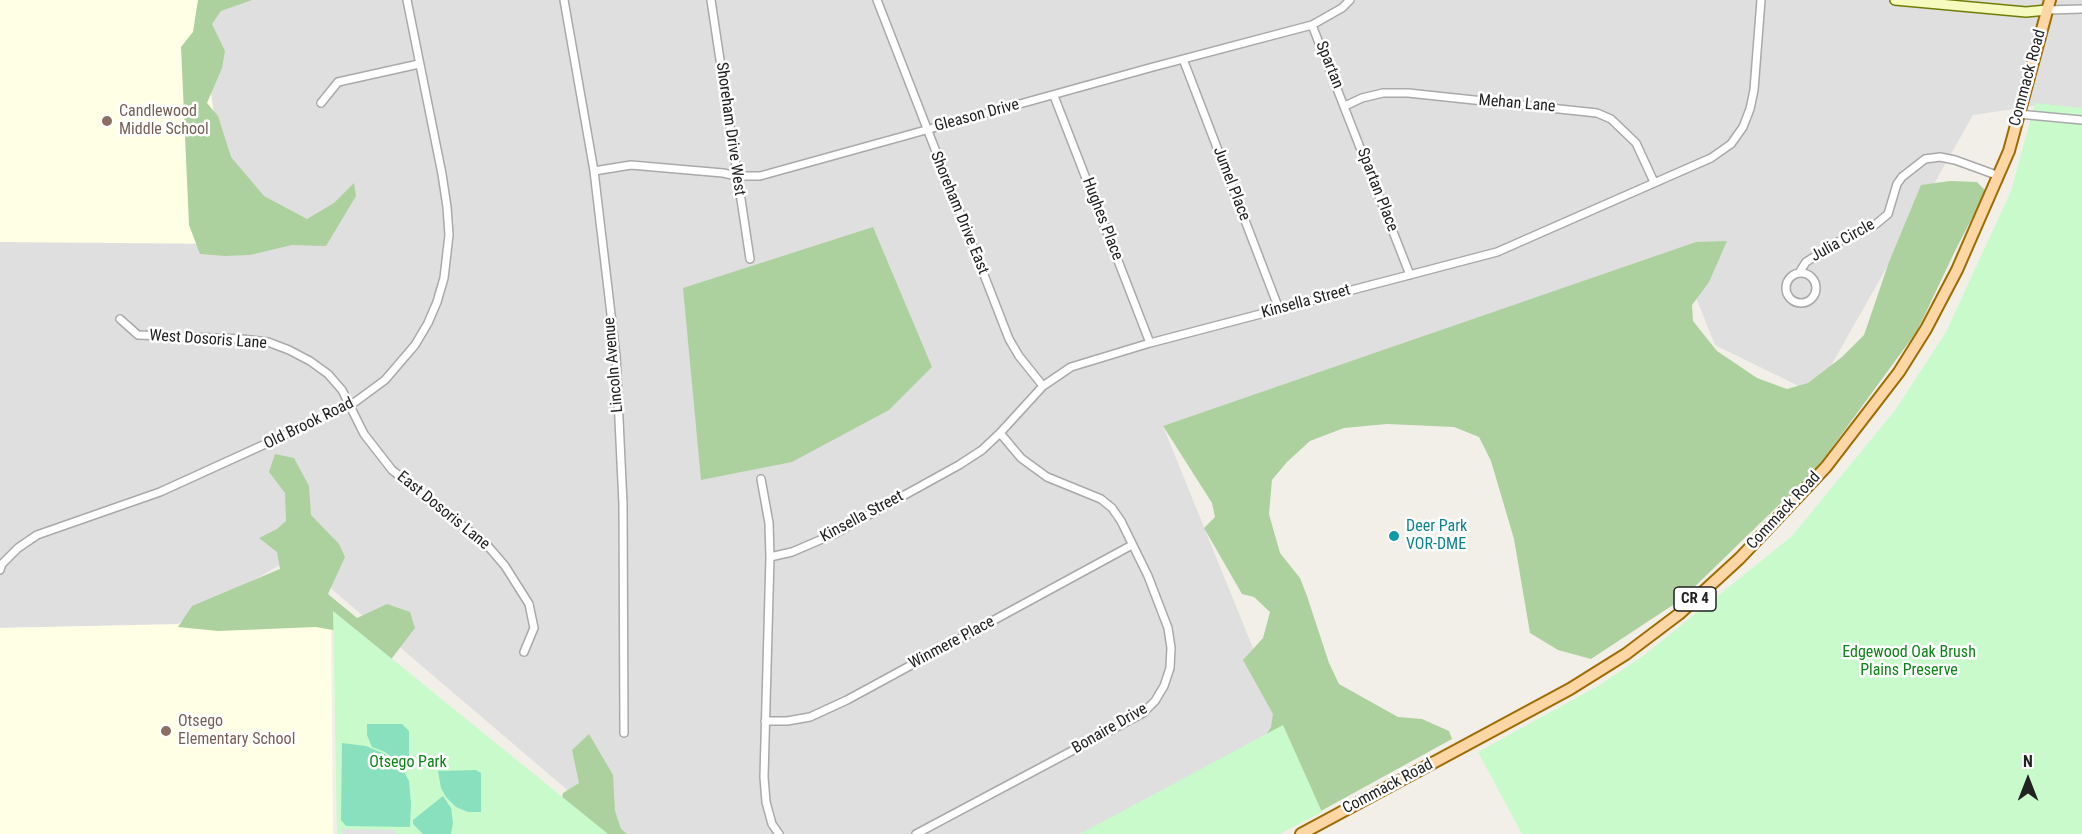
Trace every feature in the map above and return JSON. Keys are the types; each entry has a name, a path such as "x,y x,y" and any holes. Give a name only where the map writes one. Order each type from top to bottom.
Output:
{"main road":[{"name":"Commack Road","path":"1301,834 1570,689 1626,654 1679,614 1740,558 1826,466 1899,372 1926,329 1958,270 2009,151 2048,5"}],"street":[{"name":"Old Brook Road","path":"1,566 18,548 37,535 160,492 351,405 385,380 415,345 428,324 444,278 449,235 447,207 406,0"},
{"name":"Lincoln Avenue","path":"564,0 594,171 615,356 623,504 624,733"},
{"name":"Shoreham Drive West","path":"711,0 750,259"},
{"name":"Shoreham Drive East","path":"877,0 1009,339 1018,356 1043,386"},
{"name":"Gleason Drive","path":"594,171 631,165 737,176 760,176 1312,25 1336,12 1350,0"},
{"name":"Kinsella Street","path":"770,557 792,552 834,534 959,465 982,450 1043,386 1078,364 1497,252 1710,158 1731,144 1743,127 1754,90 1761,0"},
{"path":"1894,0 2025,12 2048,5 2082,9"},
{"name":"Spartan","path":"1312,25 1345,105"},
{"name":"Jumel Place","path":"1183,59 1279,309"},
{"path":"321,103 338,82 419,64"},
{"name":"Mehan Lane","path":"1345,105 1383,93 1408,93 1597,113 1611,118 1636,142 1654,182"},
{"name":"Hughes Place","path":"1054,96 1150,343"},
{"name":"Spartan Place","path":"1345,105 1410,275"},
{"path":"2018,114 2082,120"},
{"name":"Julia Circle","path":"1799,273 1810,275 1816,284 1815,295 1809,302 1799,304 1790,299 1785,290 1790,277 1799,273 1806,262 1838,242 1876,224 1888,214 1902,177 1925,159 1940,157 1954,160 1999,176"},
{"name":"West Dosoris Lane","path":"120,319 138,335 268,342 310,361 328,374 351,405"},
{"name":"East Dosoris Lane","path":"351,405 364,434 393,470 487,545 505,566 529,604 534,628 524,652"},
{"name":"Bonaire Drive","path":"916,834 1143,713 1155,701 1164,686 1170,668 1171,648 1168,628 1148,576 1112,508 1101,499 1047,477 1021,458 1000,433"},
{"path":"761,479 769,523 770,557 764,777 766,802 772,824 779,834"},
{"name":"Winmere Place","path":"765,721 787,721 810,717 847,700 1132,545"}],"shaded area":[{"path":"0,0 2082,0 2082,109 2040,105 1973,115 1815,394 1715,345 1679,255 1163,426 1289,737 1107,834 619,834 294,557 177,624 0,628"},
{"name":"Candlewood Middle School","path":"0,0 198,0 232,244 0,242"},
{"name":"Otsego Elementary School","path":"331,621 333,834 0,834 0,628"},
{"path":"342,829 396,830 396,834 342,834"}],"green space":[{"path":"198,0 252,0 221,11 212,24 225,51 222,68 207,103 218,116 231,157 264,196 307,219 334,203 354,183 356,196 326,246 292,245 250,255 200,254 189,225 181,47 193,32"},
{"name":"Edgewood Oak Brush Plains Preserve","path":"2035,103 2082,108 2082,834 1522,834 1478,752 1598,686 1643,656 1792,536 1896,409 1946,332 2011,191"},
{"path":"1950,181 1977,182 1986,191 1917,331 1817,468 1682,599 1591,659 1558,650 1530,633 1514,539 1491,461 1479,437 1454,427 1387,424 1344,428 1310,441 1287,462 1272,480 1269,514 1280,553 1300,578 1329,663 1339,684 1398,717 1422,719 1449,731 1452,739 1279,834 1095,834 1261,744 1271,727 1273,714 1243,660 1263,638 1270,612 1254,597 1242,594 1204,528 1215,517 1212,503 1163,426 1696,242 1727,241 1709,282 1692,305 1693,321 1717,351 1757,378 1787,389 1808,383 1842,357 1864,335 1889,262 1921,185"},
{"path":"873,227 932,367 889,410 792,462 701,480 683,288"},
{"path":"275,454 294,458 309,486 311,515 339,544 345,557 328,594 357,618 387,604 410,612 415,628 383,670 560,808 563,793 579,783 572,750 589,734 613,775 615,811 621,829 627,834 489,834 338,631 316,627 218,631 178,627 192,606 280,569 277,552 259,538 277,529 286,521 285,493 269,472"},
{"name":"Otsego Park","path":"333,611 608,834 337,834"},
{"path":"367,724 402,724 409,731 409,767 372,747 367,735"},
{"path":"1283,725 1322,812 1279,834 1080,834"},
{"path":"342,743 366,746 385,754 400,765 409,781 410,827 346,826 341,820"},
{"path":"476,770 481,773 481,812 468,812 456,807 446,797 441,788 438,771"},
{"path":"443,796 451,808 453,823 451,834 423,834 413,824 413,820"}],"place":[{"name":"Candlewood Middle School","path":"107,121"},
{"name":"Deer Park VOR-DME","path":"1394,536"},
{"name":"Otsego Elementary School","path":"166,731"}]}
